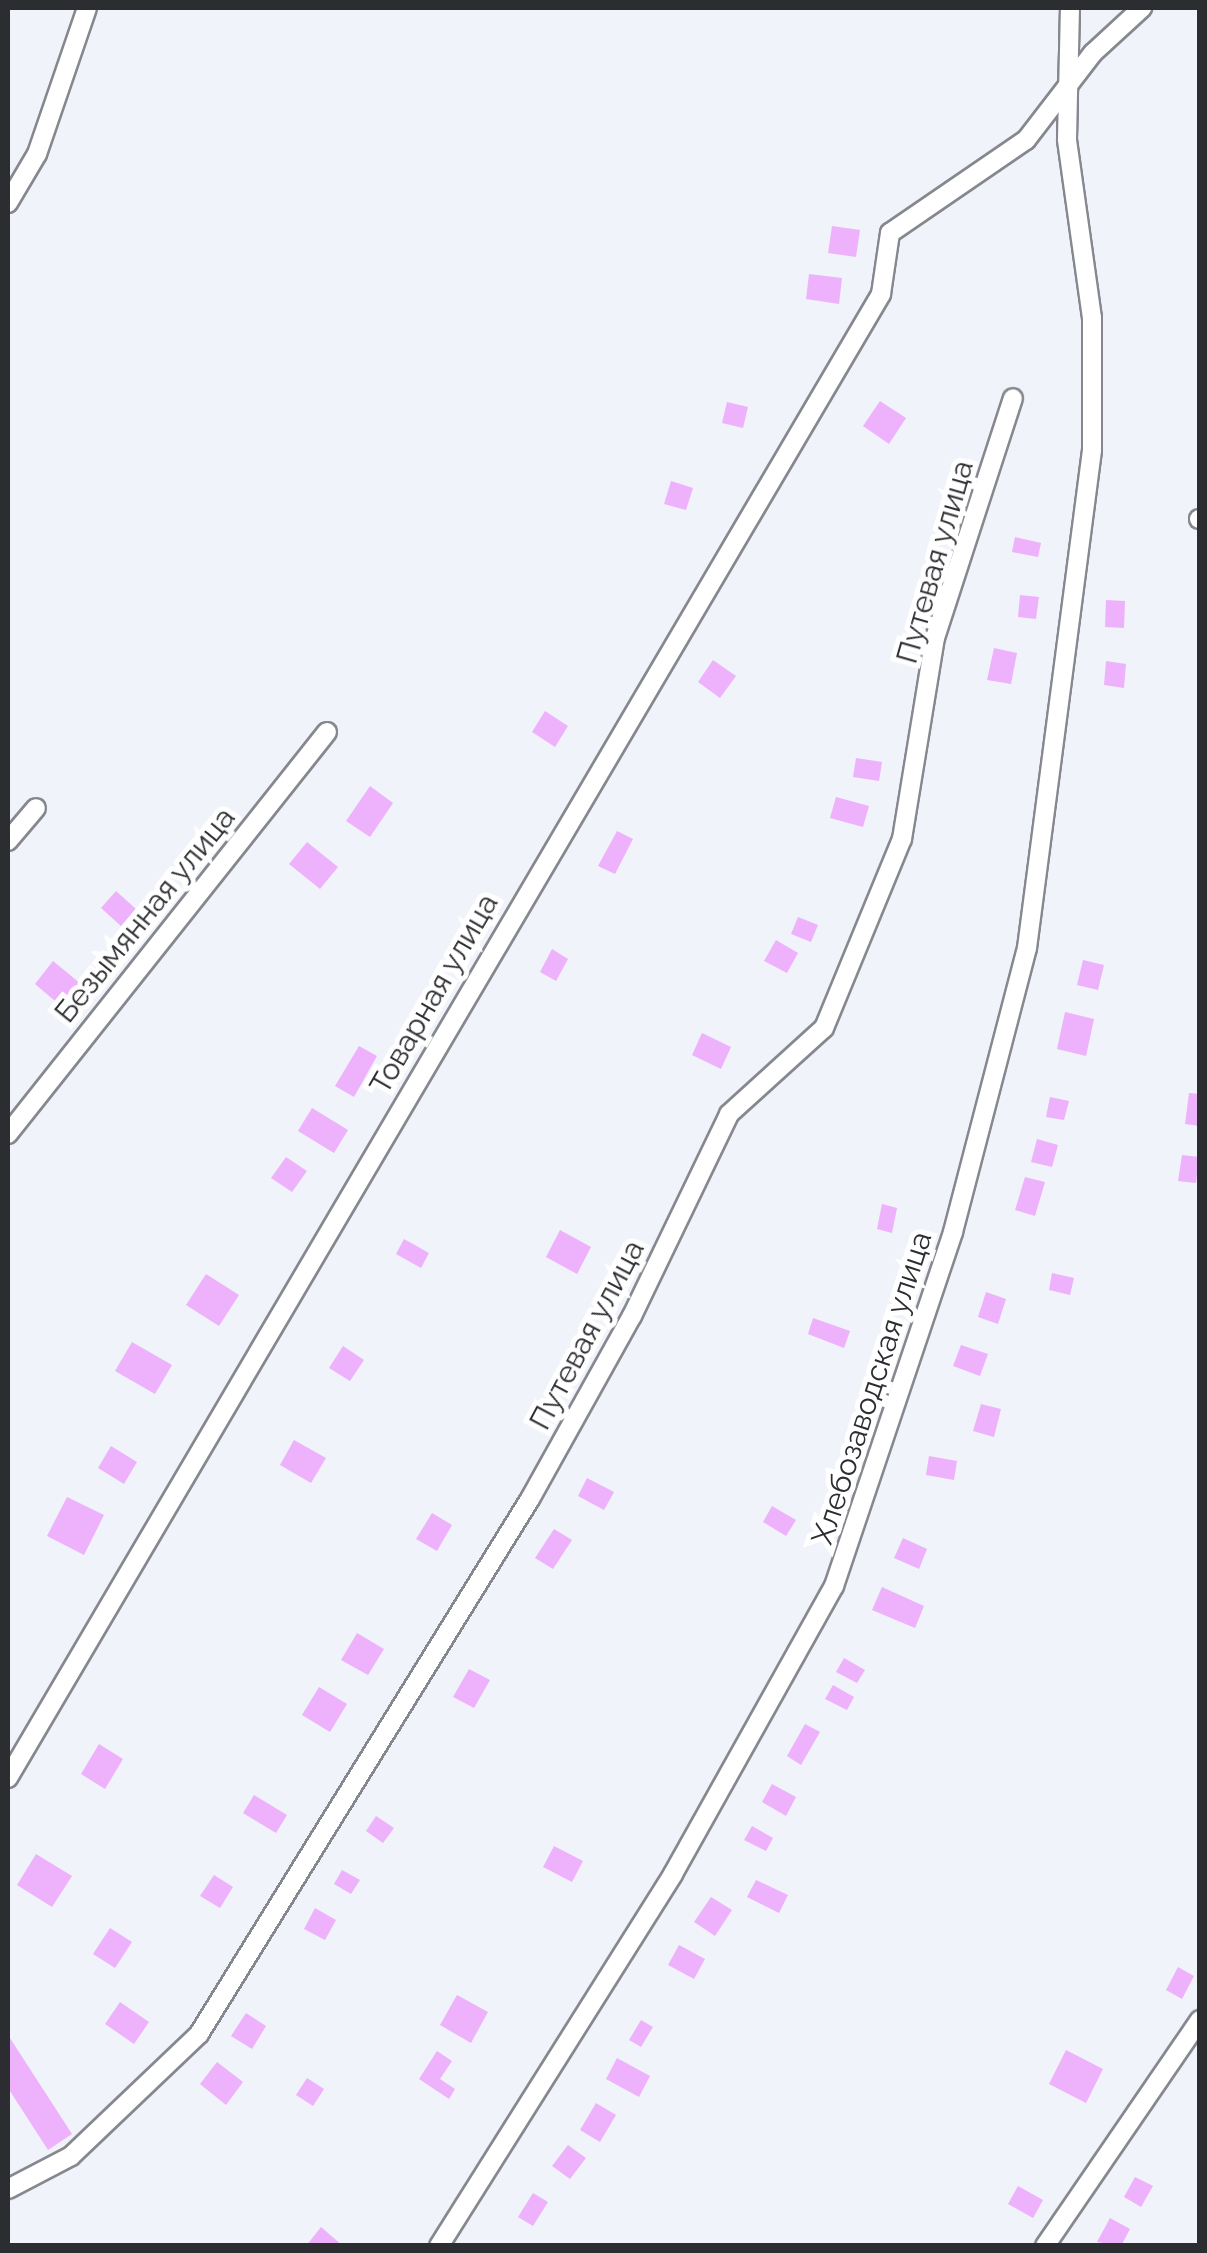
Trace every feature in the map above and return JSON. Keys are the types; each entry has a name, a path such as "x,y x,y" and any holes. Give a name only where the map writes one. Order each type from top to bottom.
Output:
{"street":[{"path":"8,203 36,154 87,8"},
{"name":"Хлебозаводская улица","path":"439,2246 755,1736 834,1586 870,1491 953,1232 1027,948 1092,450 1092,318 1077,240 1066,90 1070,8"},
{"path":"1066,90 1093,53 1142,8"},
{"name":"Товарная улица","path":"8,1778 882,294 890,233 1026,140 1066,90"},
{"name":"Путевая улица","path":"8,2189 71,2156 199,2034 530,1500 632,1316 729,1114 824,1028 902,839 935,638 1013,398"},
{"name":"Безымянная улица","path":"8,1134 328,732"},
{"path":"8,841 36,808"},
{"path":"1045,2246 1200,2020"}],"building":[{"path":"832,226 860,230 856,257 828,253"},
{"path":"809,274 842,278 839,304 806,299"},
{"path":"880,401 906,418 889,444 863,426"},
{"path":"727,402 748,407 743,428 722,423"},
{"path":"671,481 693,488 686,510 664,504"},
{"path":"1015,537 1041,543 1038,557 1012,552"},
{"path":"1020,595 1039,597 1036,619 1018,617"},
{"path":"1106,600 1125,601 1124,628 1105,627"},
{"path":"994,648 1017,653 1011,684 987,680"},
{"path":"713,660 736,676 720,698 698,682"},
{"path":"1106,661 1126,664 1124,688 1104,685"},
{"path":"545,711 568,726 555,747 532,732"},
{"path":"856,758 882,762 879,781 853,777"},
{"path":"370,786 393,803 370,837 346,821"},
{"path":"836,797 869,806 863,827 830,818"},
{"path":"617,831 633,839 615,874 598,866"},
{"path":"307,842 338,867 320,889 289,864"},
{"path":"116,891 136,909 121,926 101,908"},
{"path":"798,917 818,925 811,942 791,934"},
{"path":"776,940 798,953 787,973 764,961"},
{"path":"552,949 568,959 556,981 540,972"},
{"path":"1083,960 1104,965 1098,990 1077,985"},
{"path":"53,961 81,984 62,1007 35,984"},
{"path":"1065,1012 1094,1019 1086,1056 1057,1049"},
{"path":"702,1033 731,1047 721,1069 692,1055"},
{"path":"359,1046 377,1056 354,1097 335,1086"},
{"path":"1189,1093 1200,1094 1200,1126 1185,1124"},
{"path":"1050,1097 1069,1101 1064,1120 1046,1117"},
{"path":"312,1108 348,1130 334,1153 298,1131"},
{"path":"1037,1139 1058,1145 1052,1167 1031,1162"},
{"path":"1182,1155 1199,1157 1196,1183 1178,1181"},
{"path":"286,1157 307,1171 292,1192 271,1178"},
{"path":"1025,1177 1045,1182 1035,1216 1015,1210"},
{"path":"882,1204 897,1208 892,1233 877,1229"},
{"path":"560,1230 591,1247 577,1274 546,1257"},
{"path":"404,1239 429,1253 421,1268 396,1254"},
{"path":"1052,1273 1074,1278 1070,1295 1049,1290"},
{"path":"206,1274 239,1295 219,1326 186,1305"},
{"path":"986,1292 1006,1299 998,1324 978,1317"},
{"path":"813,1318 850,1331 844,1348 808,1334"},
{"path":"132,1342 172,1365 155,1394 115,1371"},
{"path":"961,1345 988,1354 980,1376 953,1366"},
{"path":"343,1346 364,1360 350,1381 329,1368"},
{"path":"981,1404 1001,1409 994,1437 973,1431"},
{"path":"294,1440 326,1458 311,1483 280,1465"},
{"path":"111,1446 137,1462 124,1484 98,1468"},
{"path":"929,1456 957,1461 954,1480 926,1475"},
{"path":"587,1478 614,1492 604,1510 578,1496"},
{"path":"67,1497 104,1515 84,1555 47,1536"},
{"path":"772,1506 796,1520 786,1536 763,1522"},
{"path":"432,1513 452,1525 437,1551 416,1539"},
{"path":"554,1529 572,1540 553,1569 535,1558"},
{"path":"903,1538 927,1549 919,1569 894,1558"},
{"path":"882,1587 924,1606 915,1628 872,1610"},
{"path":"357,1633 384,1649 368,1675 341,1660"},
{"path":"844,1658 865,1670 857,1683 836,1672"},
{"path":"469,1669 490,1680 474,1708 453,1697"},
{"path":"833,1685 854,1697 847,1710 825,1699"},
{"path":"319,1687 347,1704 330,1732 302,1715"},
{"path":"805,1724 820,1732 801,1765 787,1756"},
{"path":"99,1744 123,1759 105,1789 81,1774"},
{"path":"772,1784 796,1797 786,1816 762,1802"},
{"path":"254,1795 287,1815 276,1833 243,1813"},
{"path":"376,1816 394,1828 383,1843 366,1831"},
{"path":"752,1826 773,1838 766,1851 744,1840"},
{"path":"554,1846 583,1861 572,1882 543,1867"},
{"path":"36,1854 72,1876 52,1907 17,1885"},
{"path":"342,1870 360,1880 351,1894 334,1884"},
{"path":"214,1875 233,1887 220,1908 200,1896"},
{"path":"756,1880 788,1895 779,1913 747,1897"},
{"path":"711,1897 732,1910 715,1936 694,1922"},
{"path":"315,1908 336,1920 325,1940 304,1929"},
{"path":"110,1928 132,1942 115,1968 93,1954"},
{"path":"679,1945 705,1959 694,1979 668,1965"},
{"path":"1178,1967 1194,1976 1182,1999 1166,1990"},
{"path":"457,1995 488,2012 471,2043 440,2025"},
{"path":"120,2002 149,2022 134,2044 105,2024"},
{"path":"246,2013 266,2026 252,2049 231,2036"},
{"path":"641,2020 653,2027 641,2047 629,2040"},
{"path":"8,2035 72,2134 48,2150 8,2088"},
{"path":"1066,2050 1103,2069 1086,2103 1049,2084"},
{"path":"437,2051 452,2061 440,2079 455,2089 449,2099 419,2079"},
{"path":"617,2058 650,2076 639,2097 606,2079"},
{"path":"217,2062 243,2082 226,2105 200,2084"},
{"path":"307,2078 324,2089 313,2106 296,2095"},
{"path":"596,2103 616,2115 600,2142 580,2130"},
{"path":"568,2145 586,2158 570,2179 552,2166"},
{"path":"1135,2177 1153,2186 1141,2207 1124,2197"},
{"path":"1018,2186 1043,2200 1033,2218 1008,2204"},
{"path":"533,2193 548,2202 533,2226 518,2217"},
{"path":"1110,2218 1130,2229 1121,2246 1097,2242"},
{"path":"321,2227 343,2246 306,2246"}]}
